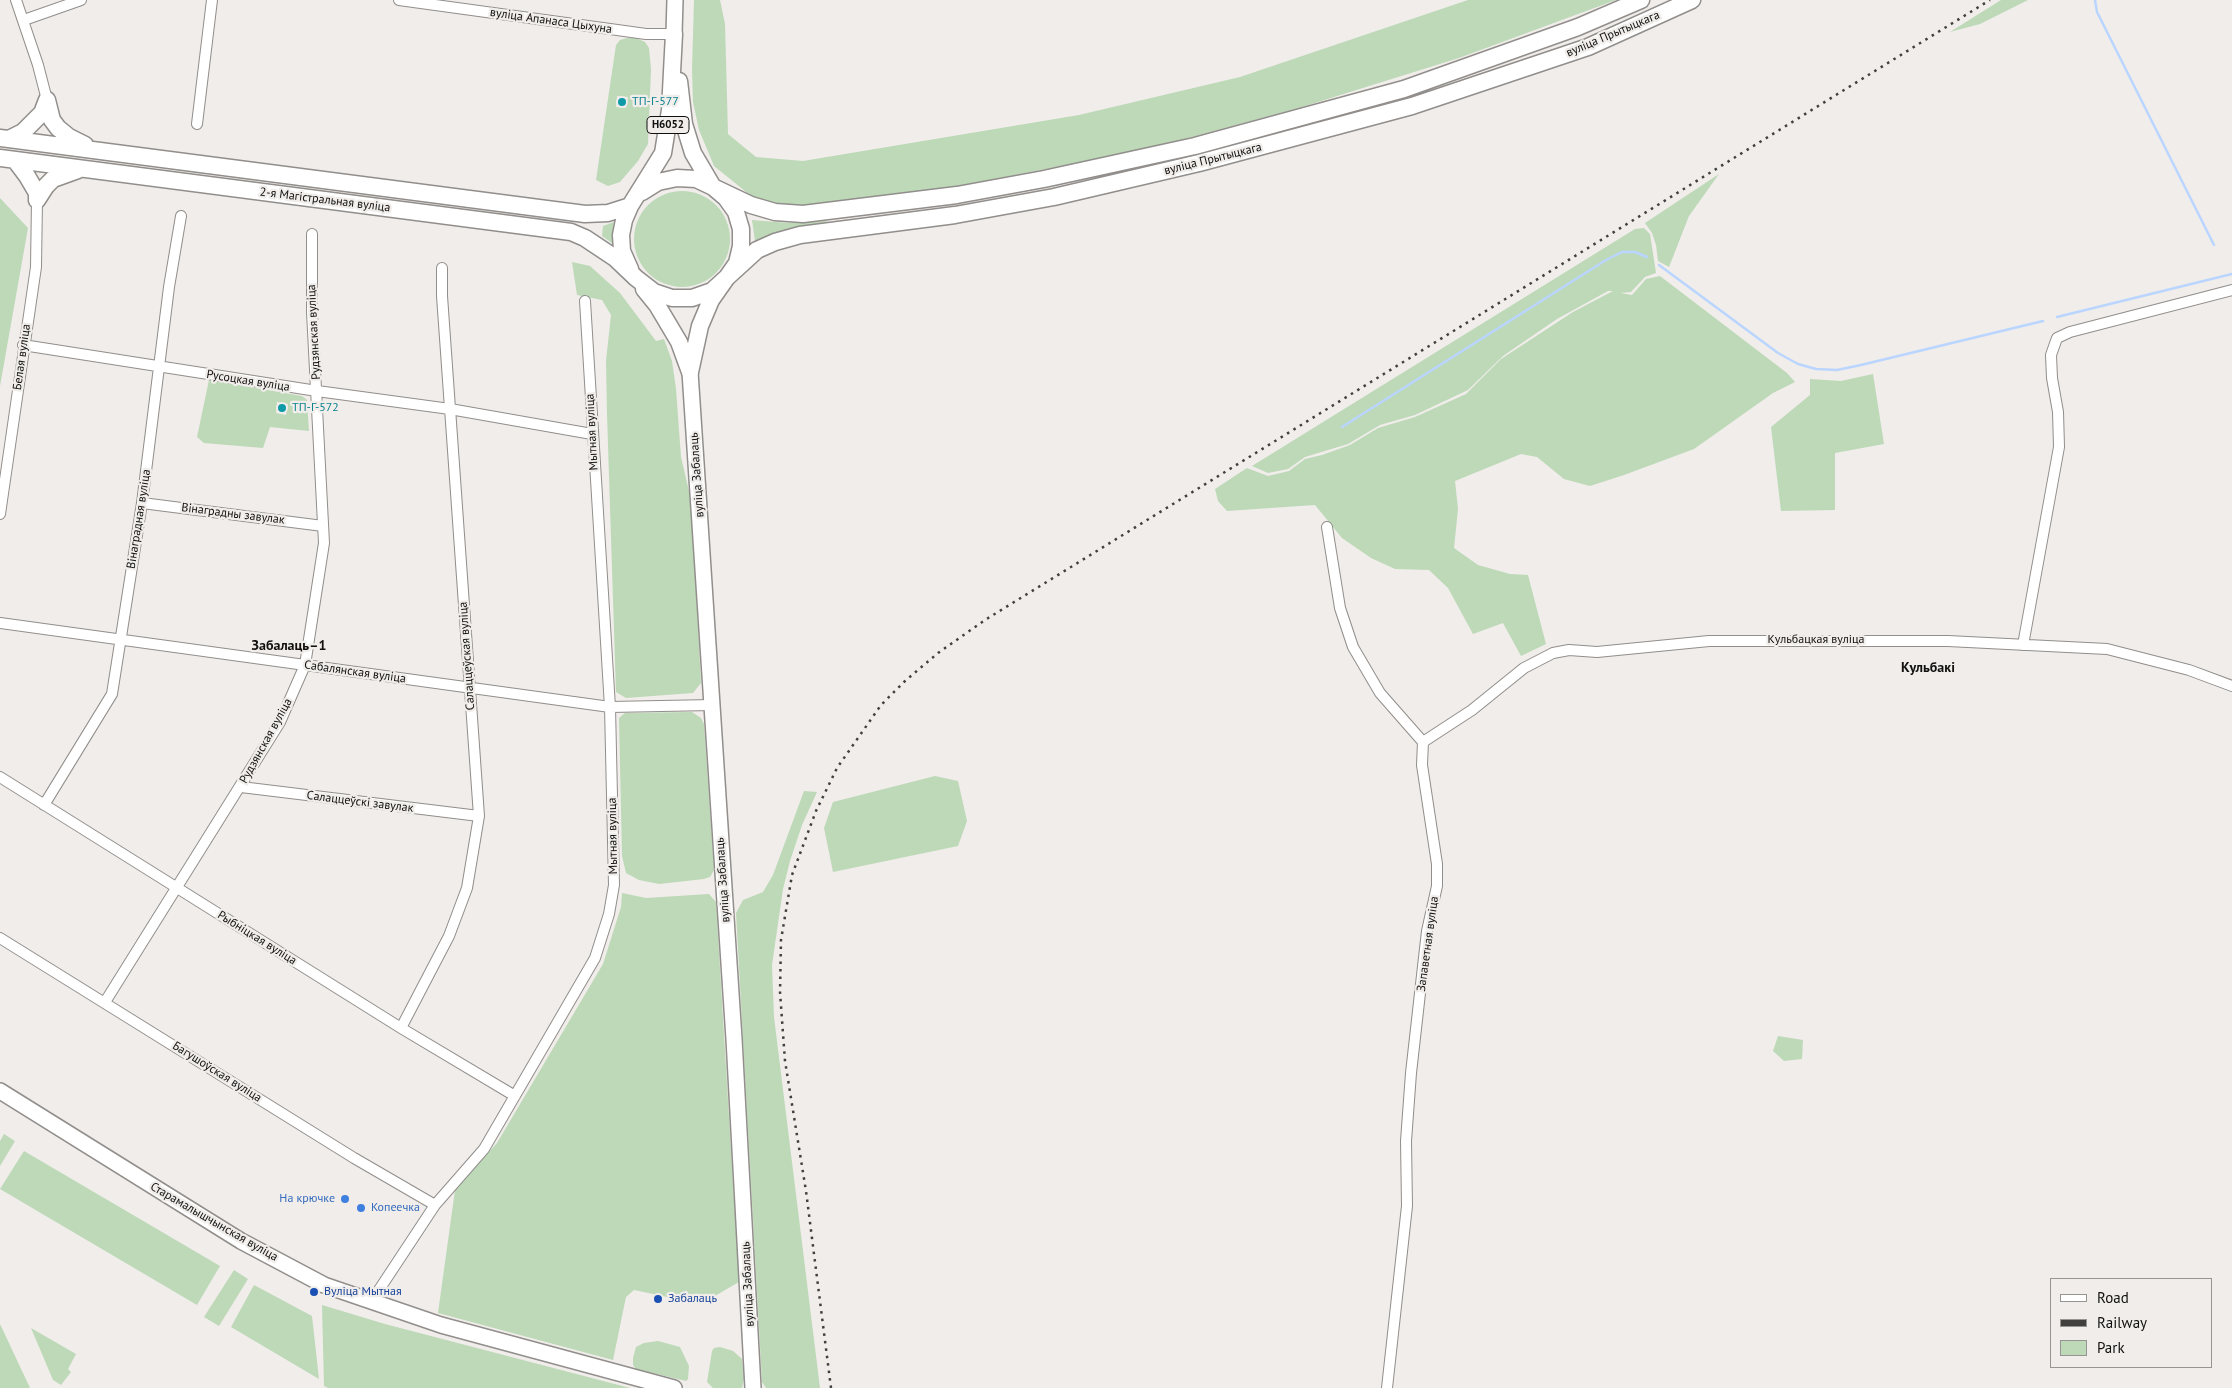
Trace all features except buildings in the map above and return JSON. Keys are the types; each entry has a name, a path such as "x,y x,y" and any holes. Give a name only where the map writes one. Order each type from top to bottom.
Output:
{"main road":[{"name":"вуліца Прытыцкага","path":"713,187 752,205 775,212 803,214 957,195 1044,180 1195,146 1404,89 1578,27 1640,0"},
{"name":"вуліца Прытыцкага","path":"728,278 758,250 775,242 800,235 955,215 1054,197 1199,163 1412,106 1588,47 1692,0"},
{"name":"Н6052","path":"674,34 684,124 693,153 713,187"},
{"name":"Н6052","path":"674,34 670,110 663,153 630,206 624,220 621,236 622,251 627,265 657,305 679,342 690,372"},
{"path":"4,139 24,132 42,113 46,100"},
{"path":"46,100 52,120 58,128 69,137 96,150"},
{"name":"2-я Магістральная вуліца","path":"4,139 585,214 608,213 630,206"},
{"path":"8,159 27,176 37,193 37,200"},
{"name":"2-я Магістральная вуліца","path":"8,159 571,232 585,238 616,258 636,278"},
{"path":"37,200 46,186 53,180 79,169"},
{"name":"Н6052","path":"630,206 642,192 658,182 677,178 696,179 713,187 726,198 736,212 741,229 741,246 737,263 711,300 700,326 690,372"},
{"name":"Н6052","path":"636,278 654,292 672,298 692,298 712,291 728,278"}],"street":[{"path":"16,0 24,20 46,100"},
{"path":"24,20 81,0"},
{"path":"197,124 212,0"},
{"name":"вуліца Апанаса Цыхуна","path":"398,0 646,34 674,34"},
{"name":"Н6052","path":"674,34 675,0"},
{"name":"Белая вуліца","path":"0,514 23,345 36,267 37,200"},
{"name":"Вінаградная вуліца","path":"44,805 112,694 142,503 169,287 181,216"},
{"name":"Рудзянская вуліца","path":"105,1002 280,722 305,665 324,552 312,312 312,234"},
{"name":"Салаццеўская вуліца","path":"401,1028 449,936 467,888 479,816 442,296 442,268"},
{"path":"2023,645 2059,447 2058,412 2052,378 2051,355 2057,338 2070,332 2232,290"},
{"name":"Мытная вуліца","path":"371,1302 435,1205 484,1149 595,958 609,914 614,885 610,707 585,301"},
{"name":"Русоцкая вуліца","path":"23,345 317,391 450,409 592,434"},
{"name":"вуліца Забалаць","path":"690,372 734,1039 753,1388"},
{"name":"Вінаградны завулак","path":"142,503 323,526"},
{"path":"1327,527 1340,608 1353,647 1380,693 1422,742"},
{"name":"Сабалянская вуліца","path":"0,623 610,707 712,705"},
{"name":"Кульбацкая вуліца","path":"1422,742 1472,710 1524,668 1540,658 1569,650 1597,652 1737,640 1948,640 2107,649 2189,670 2232,686"},
{"name":"Запаветная вуліца","path":"1387,1388 1407,1206 1406,1141 1411,1073 1427,931 1437,886 1437,864 1422,765 1422,742"},
{"name":"Рыбніцкая вуліца","path":"0,777 401,1028 515,1096"},
{"name":"Салаццеўскі завулак","path":"241,787 479,816"},
{"name":"Багушоўская вуліца","path":"0,938 354,1158 435,1205"},
{"name":"Старамалышчынская вуліца","path":"0,1092 242,1241 324,1285 371,1302 522,1349 674,1388"}],"green space":[{"path":"694,0 720,0 725,24 728,134 756,157 803,161 1079,115 1240,77 1468,0 1616,0 1459,58 1302,107 1144,150 958,186 878,199 791,207 750,195 714,166 699,130 693,102"},
{"path":"2001,0 2028,0 1980,24 1950,32"},
{"path":"636,38 645,42 649,48 651,69 648,144 638,161 620,182 608,186 596,180 616,45 620,40","holes":["617,96 628,97 626,108 616,107"]},
{"path":"1719,174 1689,216 1669,267 1658,261 1652,233 1645,223"},
{"path":"682,191 700,194 716,205 727,221 730,239 727,257 716,273 700,284 682,287 664,284 648,273 637,257 634,239 637,221 648,205 664,194"},
{"path":"0,198 28,228 0,386"},
{"path":"752,220 788,223 827,221 827,224 789,230 755,241"},
{"path":"614,222 612,243 602,236 603,226"},
{"path":"1644,228 1650,234 1656,273 1645,277 1631,292 1620,293 1632,295 1646,279 1660,276 1787,373 1795,382 1773,393 1694,449 1590,486 1564,479 1537,457 1521,454 1455,481 1458,509 1454,548 1478,565 1510,574 1528,575 1546,644 1521,656 1503,623 1473,634 1448,588 1429,570 1395,569 1371,558 1342,538 1315,505 1227,511 1218,501 1215,489 1247,468 1268,476 1289,471 1305,459 1350,445 1378,428 1415,417 1466,394 1501,359 1573,312 1613,291 1608,291 1557,319 1503,356 1468,390 1415,415 1380,425 1348,444 1305,457 1288,469 1268,473 1252,466 1635,229"},
{"path":"572,262 590,266 620,293 656,341 664,339 672,361 681,457 691,500 701,683 693,693 626,698 616,692 606,361 611,315 602,300 577,295"},
{"path":"1873,374 1884,444 1835,453 1835,510 1781,511 1771,427 1810,395 1810,379 1841,381"},
{"path":"209,380 302,396 307,400 309,431 270,427 263,448 204,443 197,437","holes":["277,402 288,404 286,415 276,413"]},
{"path":"692,712 701,718 704,724 714,870 710,877 704,879 659,884 639,880 626,873 622,856 619,718 625,713"},
{"path":"935,776 958,781 967,821 958,846 833,872 824,828 833,802"},
{"path":"804,791 817,792 802,825 790,861 783,889 772,965 774,1017 820,1388 766,1388 762,1382 736,913 743,900 763,892 773,875"},
{"path":"622,893 646,898 709,894 716,902 739,1282 701,1304 634,1290 626,1297 613,1360 438,1313 455,1190 497,1143 603,964 621,907"},
{"path":"1778,1036 1803,1040 1802,1059 1784,1061 1773,1051"},
{"path":"4,1134 15,1141 0,1166 0,1141"},
{"path":"24,1151 220,1266 197,1305 0,1189"},
{"path":"234,1270 248,1279 219,1326 204,1317"},
{"path":"254,1285 312,1316 319,1379 231,1327"},
{"path":"322,1305 385,1324 630,1388 328,1388 324,1386"},
{"path":"0,1324 30,1388 0,1388"},
{"path":"31,1328 76,1354 68,1369 71,1372 61,1385 53,1380"},
{"path":"658,1341 680,1347 689,1366 688,1379 686,1381 636,1369 633,1365 636,1347 644,1343"},
{"path":"720,1347 733,1351 742,1359 744,1378 742,1388 713,1388 707,1382 712,1351 714,1348"}],"waterway":[{"path":"2095,0 2097,12 2214,245"},
{"path":"1342,427 1606,260 1622,252 1635,252 1647,257"},
{"path":"1659,265 1778,353 1798,364 1816,369 1837,370 1861,365 2043,321"},
{"path":"2057,317 2232,274"}],"railway":[{"path":"831,1388 806,1191 785,1061 780,992 781,940 792,875 816,811 837,768 881,705 905,681 938,653 985,620 1990,0"}],"place":[{"name":"ТП-Г-577","path":"622,102"},
{"name":"ТП-Г-572","path":"282,408"},
{"name":"На крючке","path":"345,1199"},
{"name":"Копеечка","path":"361,1208"},
{"name":"Вуліца Мытная","path":"314,1292"},
{"name":"Забалаць","path":"658,1299"}],"district":[{"name":"Забалаць–1","path":"289,646"},
{"name":"Кульбакі","path":"1928,668"}]}
